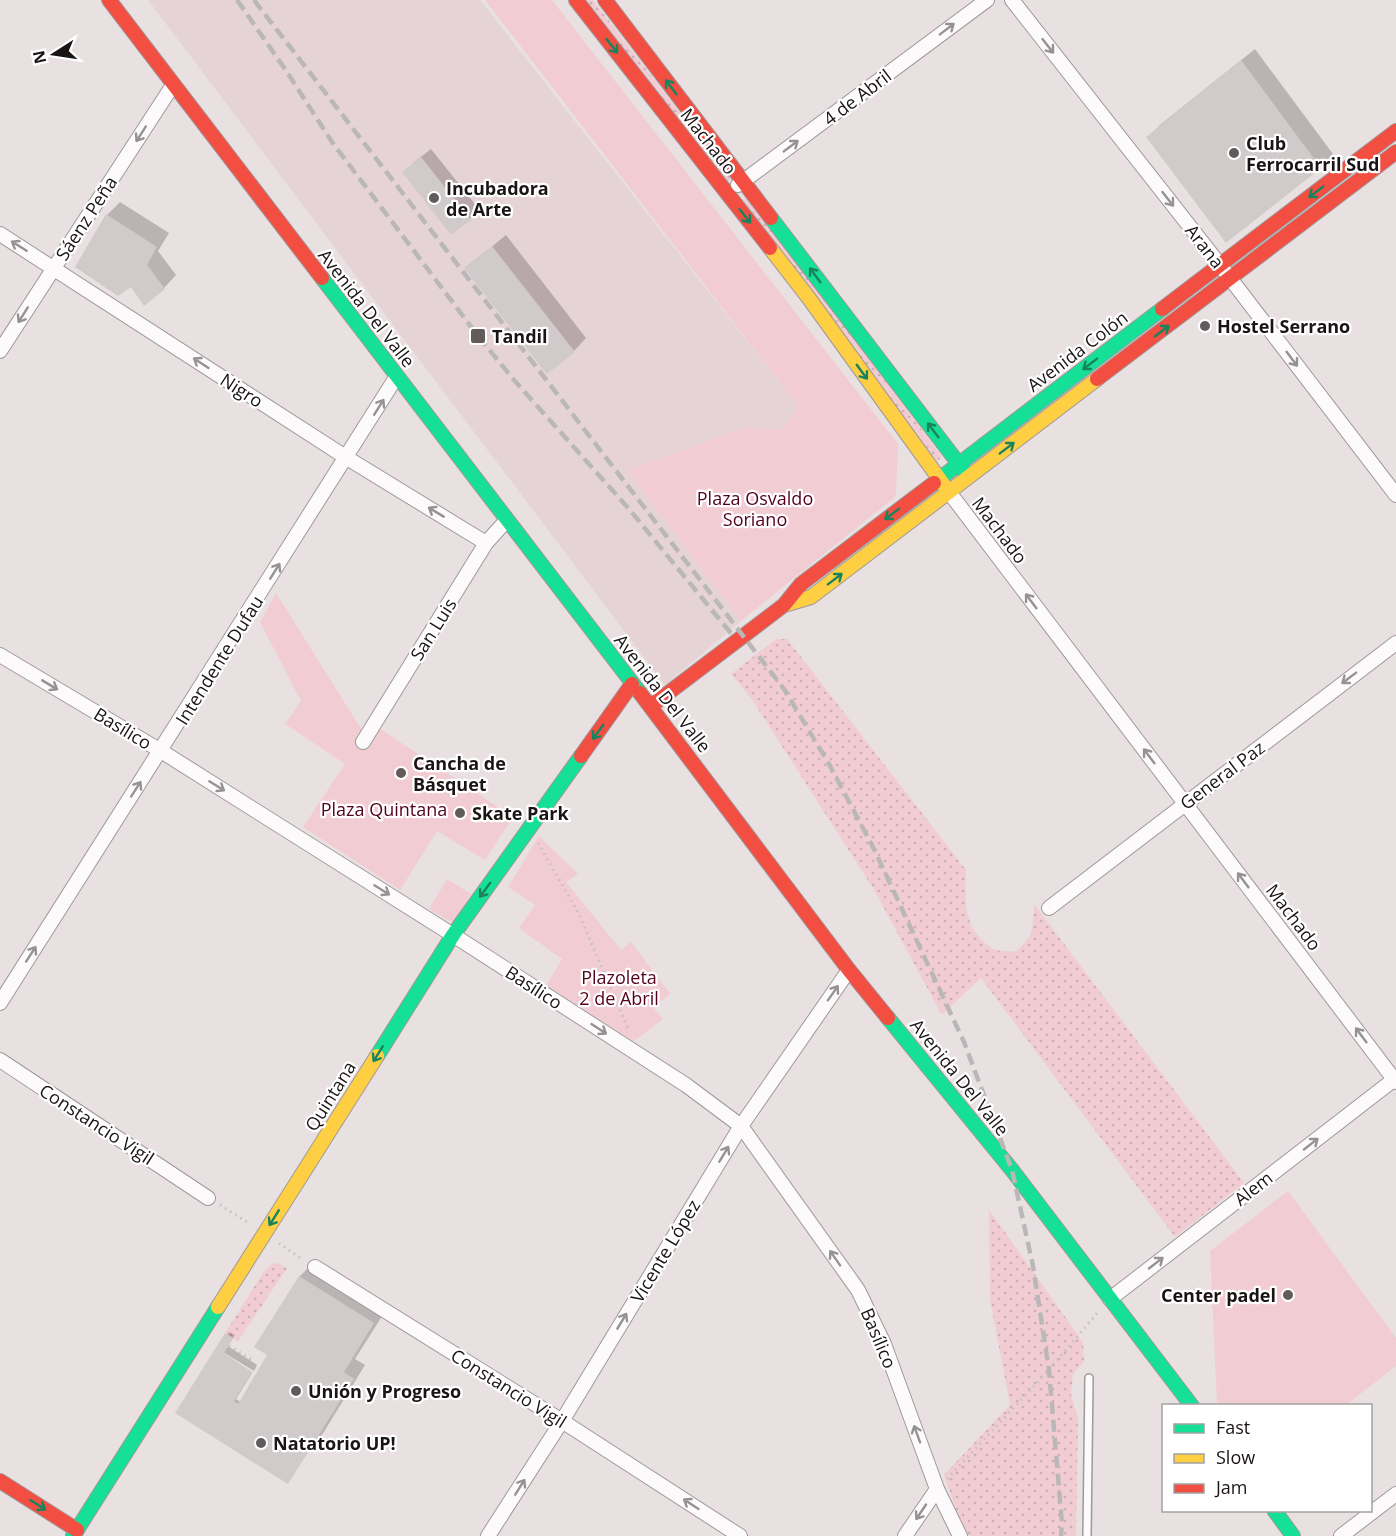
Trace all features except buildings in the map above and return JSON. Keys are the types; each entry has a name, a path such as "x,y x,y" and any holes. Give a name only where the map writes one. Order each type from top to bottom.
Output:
{"main road":[{"name":"Avenida Del Valle","path":"109,0 651,706 849,970 1012,1170 1190,1404"},
{"name":"Machado","path":"576,0 808,297 949,492"},
{"name":"Machado","path":"605,0 969,477"},
{"name":"Avenida Colón","path":"651,706 784,605 801,584 938,478 1396,131"},
{"name":"Avenida Colón","path":"784,605 811,597 1396,152"},
{"name":"Quintana","path":"78,1534 453,935 632,684"},
{"path":"0,1481 78,1534"},
{"path":"1275,1512 1293,1536"}],"street":[{"name":"4 de Abril","path":"727,193 987,0"},
{"name":"Arana","path":"1012,0 1231,279 1396,495"},
{"name":"Sáenz Peña","path":"0,351 173,85"},
{"name":"Nigro","path":"0,234 347,458 486,543"},
{"name":"Intendente Dufau","path":"0,1003 397,376"},
{"name":"Machado","path":"949,492 1395,1080"},
{"name":"San Luis","path":"363,742 486,543 507,520"},
{"name":"General Paz","path":"1049,908 1396,643"},
{"name":"Basílico","path":"0,655 161,751 453,935 686,1085 741,1126 858,1290 884,1344 937,1489 960,1536"},
{"name":"Vicente López","path":"488,1536 562,1420 741,1126 849,970"},
{"name":"Constancio Vigil","path":"0,1060 208,1198"},
{"name":"Alem","path":"1110,1299 1395,1080"},
{"name":"Constancio Vigil","path":"315,1267 562,1420 740,1536"},
{"path":"905,1536 937,1489"},
{"path":"1341,1536 1396,1494"}],"lane":[{"path":"1087,1536 1089,1378"}],"path":[{"path":"529,829 579,914 630,1032 635,1052"},
{"path":"208,1198 254,1227"},
{"path":"276,1242 315,1267"},
{"path":"937,1489 1049,1370 1110,1299"},
{"path":"229,1346 252,1360"}],"shaded area":[{"path":"148,0 480,0 798,406 782,429 744,428 627,470 741,621 665,685"}],"green space":[{"name":"Plaza Osvaldo Soriano","path":"485,0 552,0 898,444 896,496 741,621 627,470 744,428 782,429 798,406"},
{"path":"585,0 593,0 731,179 726,183"},
{"path":"748,197 942,457 937,461 743,200"},
{"name":"Plaza Quintana","path":"276,593 363,732 370,722 513,817 485,860 437,831 400,890 303,827 345,764 285,724 301,701 260,622"},
{"path":"776,639 787,639 966,870 967,913 975,932 994,949 1015,952 1026,941 1031,931 1034,904 1244,1183 1175,1237 981,978 942,1015 873,888 751,698 731,674"},
{"name":"Plazoleta 2 de Abril","path":"539,836 578,874 566,882 621,950 631,942 670,994 653,1007 663,1019 634,1041 546,986 562,959 519,928 535,905 508,887"},
{"path":"447,879 471,894 453,923 429,909"},
{"name":"Center padel","path":"1288,1191 1396,1338 1396,1366 1347,1404 1217,1404 1210,1251"},
{"path":"989,1210 1083,1342 1084,1361 1073,1374 1071,1394 1078,1419 1076,1536 969,1536 958,1515 944,1475 1010,1405 990,1299"},
{"path":"277,1263 287,1268 238,1341 225,1333 265,1270"}],"railway":[{"path":"237,0 332,142 478,336 514,380 629,509 734,637"},
{"path":"254,0 784,689 829,764 874,849 964,1042 1012,1170 1033,1266 1049,1370 1062,1524 1061,1536"}],"traffic: fast":[{"path":"771,218 965,472"},
{"path":"322,278 640,693"},
{"path":"934,483 1162,309"},
{"path":"377,1056 453,935 581,756"},
{"path":"888,1018 1012,1170 1190,1404"},
{"path":"73,1536 218,1307"},
{"path":"1275,1512 1293,1536"}],"traffic: slow":[{"path":"770,248 946,488"},
{"path":"784,605 811,597 1097,379"},
{"path":"218,1307 377,1056"}],"traffic: jam":[{"path":"109,0 322,278"},
{"path":"576,0 770,248"},
{"path":"605,0 771,218"},
{"path":"1162,309 1396,131"},
{"path":"1097,379 1396,152"},
{"path":"651,706 784,605 801,584 934,483"},
{"path":"581,756 632,684"},
{"path":"640,693 849,970 888,1018"},
{"path":"0,1481 77,1530"}],"place":[{"name":"Club Ferrocarril Sud","path":"1234,153"},
{"name":"Incubadora de Arte","path":"434,198"},
{"name":"Hostel Serrano","path":"1205,326"},
{"name":"Tandil","path":"478,336"},
{"name":"Cancha de Básquet","path":"401,773"},
{"name":"Skate Park","path":"460,813"},
{"name":"Center padel","path":"1288,1295"},
{"name":"Unión y Progreso","path":"296,1391"},
{"name":"Natatorio UP!","path":"261,1443"}]}
